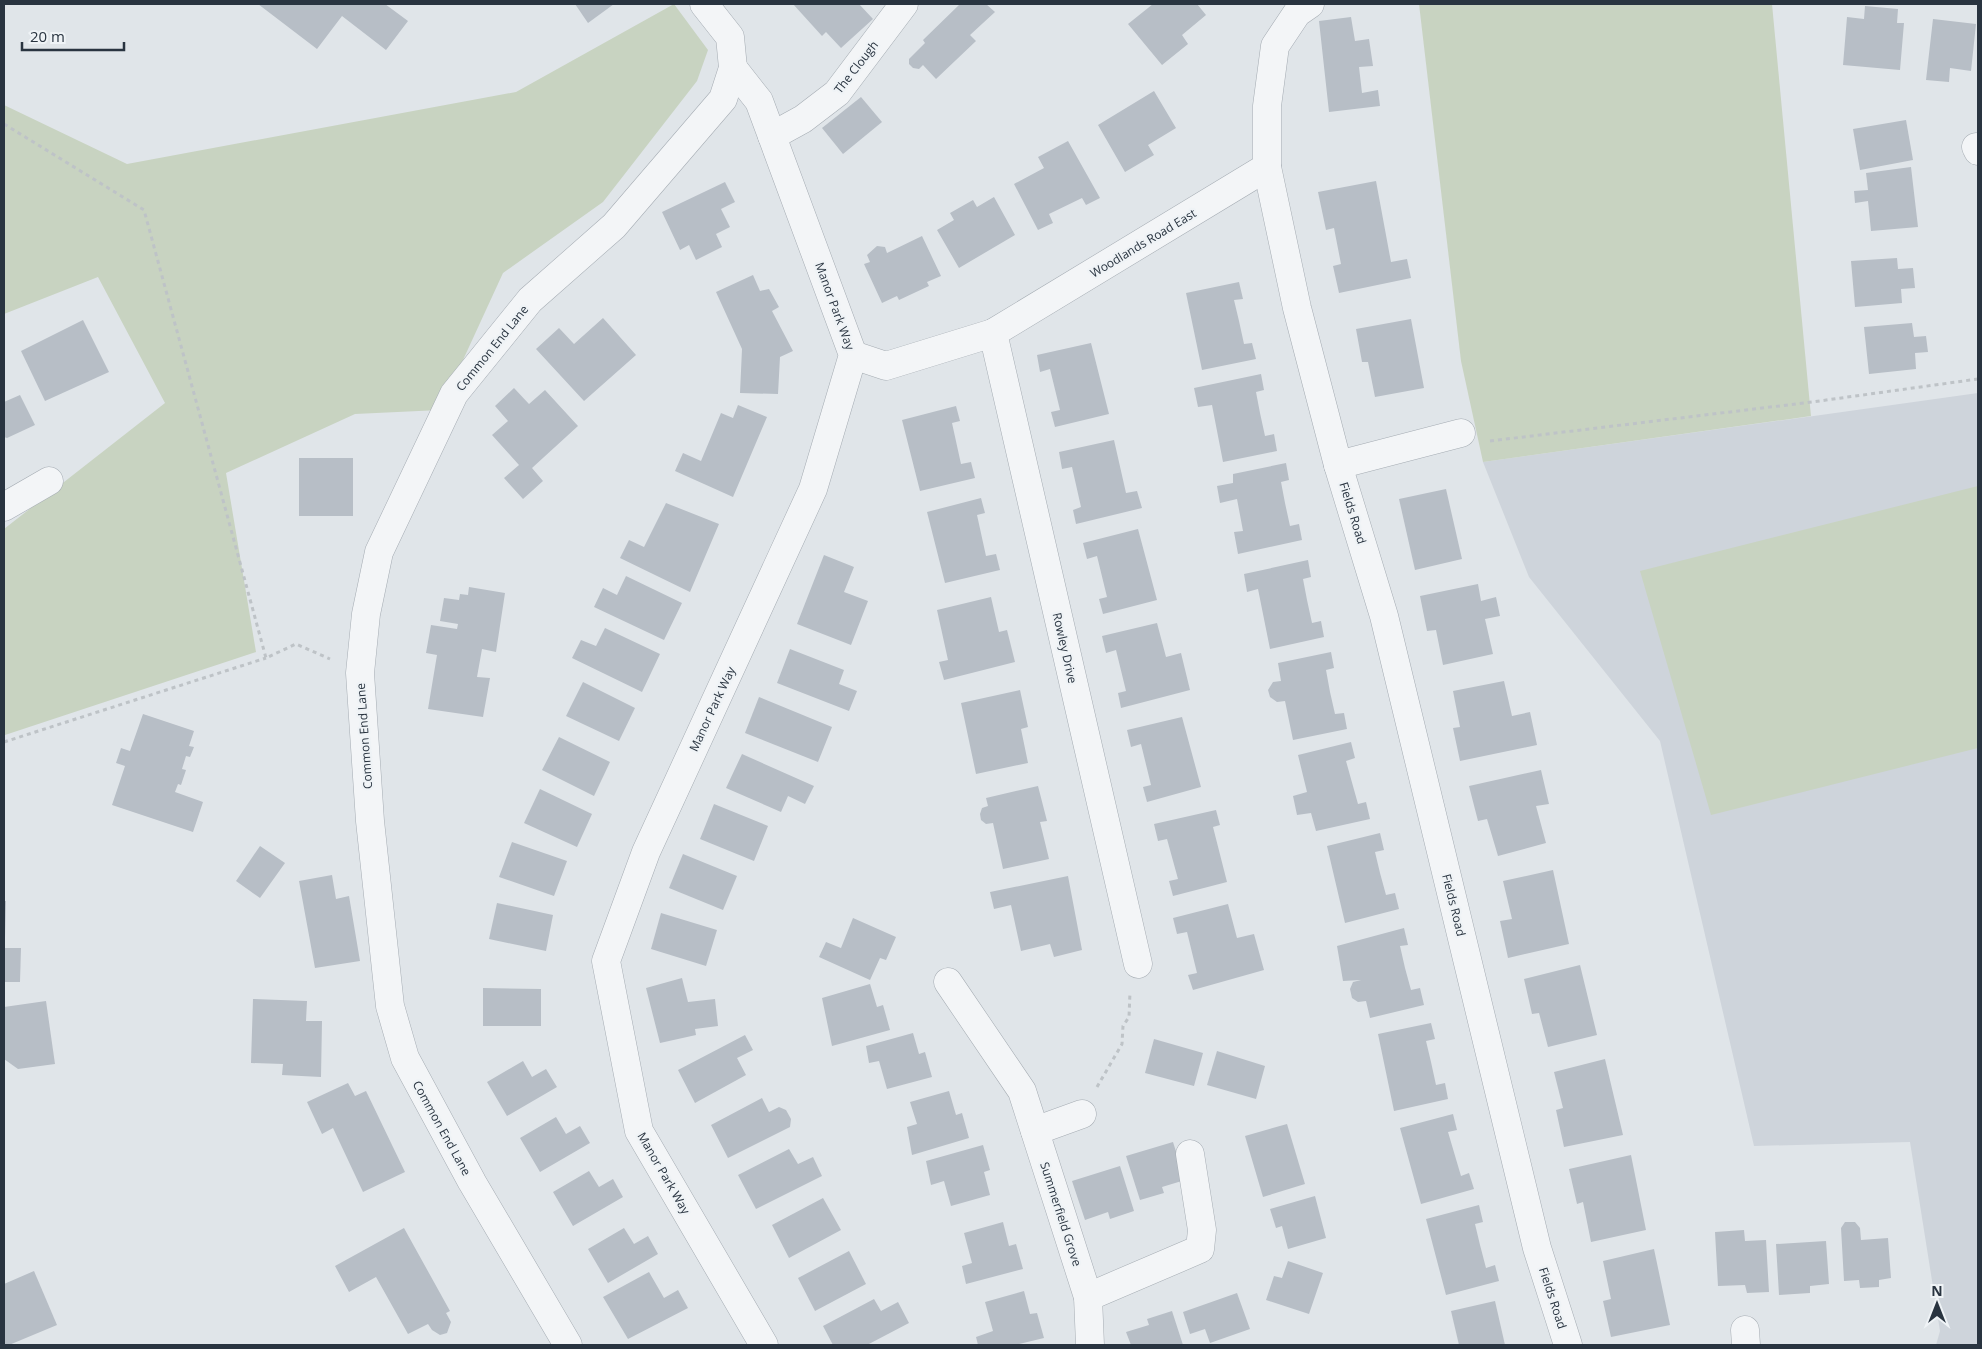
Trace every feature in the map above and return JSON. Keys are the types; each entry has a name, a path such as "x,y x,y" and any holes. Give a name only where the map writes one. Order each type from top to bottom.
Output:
{"street":[{"name":"Common End Lane","path":"568,1345 472,1182 405,1058 390,1006 370,821 360,673 366,614 379,552 454,394 530,300 614,226 723,99 733,68 730,37 704,4"},
{"name":"The Clough","path":"772,136 803,119 837,93 904,4"},
{"path":"1267,168 1267,106 1275,46 1297,14 1310,4"},
{"name":"Manor Park Way","path":"733,68 759,101 853,354 813,489 646,852 606,961 639,1131 764,1345"},
{"name":"Woodlands Road East","path":"853,354 886,366 993,333 1267,168"},
{"name":"Fields Road","path":"1267,168 1297,308 1338,465 1384,616 1537,1248 1568,1345"},
{"name":"Rowley Drive","path":"993,333 1138,964"},
{"name":"Fields Road","path":"1338,465 1461,433"},
{"path":"4,506 49,481"},
{"name":"Summerfield Grove","path":"948,982 1022,1091 1088,1297 1090,1345"},
{"path":"1034,1131 1082,1114"},
{"path":"1088,1297 1200,1249 1202,1230 1190,1154"}],"path":[{"path":"4,124 144,210 266,658"},
{"path":"1461,433 1481,442 1803,404 1978,379"},
{"path":"4,742 266,658 296,644 360,673"},
{"path":"1082,1114 1122,1044 1123,1026 1129,1017 1128,998 1138,964"}],"shaded area":[{"path":"1978,393 1978,1345 1936,1345 1940,1331 1910,1142 1754,1146 1660,741 1529,577 1483,462"}],"green space":[{"path":"674,4 708,50 697,81 603,202 503,273 440,410 355,414 226,473 256,652 5,735 4,529 165,403 98,277 4,314 4,105 127,164 516,92"},
{"path":"1419,4 1772,4 1811,416 1483,462 1461,361"},
{"path":"1978,486 1978,748 1711,815 1640,571"}],"building":[{"path":"258,4 385,4 408,21 386,50 342,16 317,49"},
{"path":"575,4 614,4 588,23"},
{"path":"793,4 859,4 873,19 841,48 826,32 822,36"},
{"path":"960,4 986,4 995,12 970,35 976,41 936,79 923,65 919,69 913,68 909,64 909,59 925,43 923,40"},
{"path":"1153,4 1197,4 1206,15 1182,35 1188,44 1162,65 1128,24"},
{"path":"1865,6 1898,9 1897,23 1904,23 1900,70 1843,65 1847,17 1864,19"},
{"path":"1351,17 1355,41 1369,39 1373,66 1359,67 1362,93 1378,90 1380,106 1329,112 1319,21"},
{"path":"1933,19 1976,24 1971,71 1950,68 1949,82 1926,80"},
{"path":"1154,91 1176,128 1148,145 1154,155 1125,172 1098,125"},
{"path":"861,97 882,122 843,154 822,128"},
{"path":"1906,120 1913,160 1860,170 1853,129"},
{"path":"1068,141 1100,198 1086,205 1082,198 1049,214 1053,223 1038,230 1014,184 1044,168 1038,157"},
{"path":"1911,167 1918,227 1871,231 1868,201 1855,203 1854,191 1868,190 1866,173"},
{"path":"1376,181 1391,262 1407,259 1411,278 1339,293 1333,266 1341,264 1334,228 1326,230 1318,192"},
{"path":"725,182 735,202 721,209 730,227 716,234 722,247 696,260 689,245 680,250 662,212"},
{"path":"994,197 1015,235 959,268 937,230 954,220 950,213 973,200 977,207"},
{"path":"922,236 941,276 927,282 929,286 899,300 897,296 882,303 864,264 870,262 867,255 877,246 885,247 887,253"},
{"path":"1897,258 1898,269 1913,268 1915,288 1901,289 1902,303 1855,307 1851,261"},
{"path":"753,275 760,291 769,289 779,307 772,311 793,351 780,357 778,394 740,393 742,349 716,292"},
{"path":"1239,282 1243,299 1234,300 1244,344 1252,343 1256,359 1202,370 1186,293"},
{"path":"603,318 636,355 584,401 536,349 559,328 574,344"},
{"path":"1411,319 1424,388 1375,397 1368,362 1362,362 1356,329"},
{"path":"83,320 109,372 45,401 21,351"},
{"path":"1912,323 1914,337 1926,336 1928,352 1915,353 1916,369 1869,374 1864,327"},
{"path":"1091,343 1109,414 1055,427 1051,412 1060,410 1050,369 1040,372 1037,355"},
{"path":"1261,374 1264,390 1256,392 1260,413 1265,436 1274,434 1277,451 1223,462 1212,405 1198,407 1194,388"},
{"path":"514,388 529,404 545,390 578,426 532,468 543,481 523,499 504,478 519,465 492,435 508,421 495,406"},
{"path":"20,395 35,425 7,438 4,437 4,402"},
{"path":"738,405 767,417 733,497 675,471 683,453 701,461 721,413 733,418"},
{"path":"956,406 960,421 952,423 961,464 971,462 975,478 920,491 902,420"},
{"path":"1114,440 1126,493 1137,491 1142,508 1076,524 1073,510 1081,507 1072,467 1062,469 1059,452"},
{"path":"299,458 353,458 353,516 299,516"},
{"path":"1286,463 1289,480 1281,482 1285,503 1290,526 1299,524 1302,540 1238,554 1234,532 1243,531 1237,499 1220,503 1217,486 1233,483 1233,474"},
{"path":"1446,489 1462,559 1415,570 1399,499"},
{"path":"981,498 985,513 977,515 986,556 996,554 1000,570 945,583 927,512"},
{"path":"666,503 719,524 690,592 620,558 629,540 644,547"},
{"path":"1138,529 1157,600 1103,614 1099,599 1107,597 1097,556 1087,559 1083,543"},
{"path":"824,555 854,567 844,592 868,601 851,645 797,624"},
{"path":"1308,560 1311,577 1303,579 1307,600 1312,623 1321,621 1324,637 1270,649 1258,589 1247,592 1244,574"},
{"path":"626,576 682,603 664,640 594,607 603,588 617,595"},
{"path":"1478,584 1481,601 1496,597 1500,616 1485,619 1493,654 1443,665 1436,630 1427,631 1420,596"},
{"path":"469,587 505,593 496,652 482,649 477,677 490,678 483,717 428,709 437,655 426,653 431,625 457,629 458,624 440,621 444,598 459,600 460,594 468,595"},
{"path":"991,597 999,632 1007,630 1015,662 944,680 939,662 948,660 937,610"},
{"path":"1157,623 1166,657 1181,653 1190,690 1121,708 1118,693 1126,691 1116,650 1106,653 1102,636"},
{"path":"605,628 660,654 642,692 572,658 581,640 596,646"},
{"path":"790,649 844,670 839,684 857,691 849,711 777,683"},
{"path":"1331,652 1334,668 1326,670 1330,692 1335,714 1344,713 1347,729 1293,740 1285,701 1277,702 1270,697 1268,690 1273,682 1281,681 1278,663"},
{"path":"1504,681 1512,716 1530,712 1537,745 1460,761 1453,728 1460,727 1453,691"},
{"path":"583,682 635,708 619,741 566,716"},
{"path":"1020,690 1028,727 1021,729 1028,763 976,774 961,703"},
{"path":"759,697 832,727 818,762 745,733"},
{"path":"143,714 194,731 189,746 194,747 190,757 186,756 182,769 186,770 181,785 178,784 175,792 203,802 193,832 112,805 125,766 116,763 121,748 130,751"},
{"path":"1182,717 1201,787 1147,802 1143,787 1151,785 1141,744 1131,747 1127,730"},
{"path":"559,737 610,762 594,796 542,770"},
{"path":"1351,742 1355,758 1346,761 1358,804 1366,802 1370,819 1316,831 1311,813 1297,815 1293,796 1307,792 1298,755"},
{"path":"742,754 814,786 805,804 788,796 781,812 726,788"},
{"path":"1541,770 1549,804 1536,806 1546,843 1498,856 1487,819 1478,821 1469,786"},
{"path":"1038,786 1047,821 1040,822 1049,859 1003,869 993,823 986,824 981,820 982,808 988,806 986,798"},
{"path":"540,789 592,814 577,847 524,823"},
{"path":"714,804 768,826 754,861 700,839"},
{"path":"1216,810 1220,825 1213,827 1227,882 1173,896 1169,881 1178,879 1167,839 1158,841 1154,824"},
{"path":"1380,833 1384,850 1375,852 1380,873 1386,895 1395,893 1399,909 1345,923 1327,846"},
{"path":"512,842 567,861 554,896 499,877"},
{"path":"260,846 285,863 260,898 236,881"},
{"path":"683,854 737,876 723,910 669,888"},
{"path":"1553,870 1569,944 1508,958 1500,921 1512,919 1503,881"},
{"path":"332,875 336,899 349,896 360,961 315,968 299,881"},
{"path":"1068,876 1082,950 1054,957 1050,944 1021,951 1011,905 994,909 990,892"},
{"path":"4,901 6,901 5,938 4,938"},
{"path":"497,903 553,915 546,951 489,939"},
{"path":"1228,904 1237,938 1254,934 1264,970 1193,990 1188,975 1197,973 1187,932 1177,934 1173,918"},
{"path":"661,913 717,930 706,966 651,949"},
{"path":"853,918 896,937 886,960 880,958 870,980 819,957 826,942 841,948"},
{"path":"1404,928 1408,945 1400,946 1405,968 1411,990 1420,988 1424,1005 1370,1018 1366,1001 1358,1002 1352,998 1350,989 1353,982 1361,980 1343,981 1337,946"},
{"path":"4,948 21,948 20,982 4,982"},
{"path":"1580,965 1597,1035 1548,1047 1539,1013 1532,1014 1524,979"},
{"path":"682,978 688,1002 715,999 718,1026 695,1029 696,1035 660,1043 646,988"},
{"path":"870,984 877,1007 883,1005 890,1030 832,1046 822,998"},
{"path":"483,988 541,989 541,1026 483,1026"},
{"path":"253,999 307,1001 306,1021 322,1021 321,1077 282,1075 283,1064 251,1063"},
{"path":"46,1001 55,1064 18,1069 4,1059 4,1007"},
{"path":"1431,1023 1435,1039 1426,1041 1436,1085 1445,1083 1448,1099 1394,1111 1378,1034"},
{"path":"913,1033 919,1054 925,1052 932,1077 887,1089 879,1061 869,1063 866,1046"},
{"path":"745,1035 753,1050 737,1058 746,1075 695,1103 678,1070"},
{"path":"1154,1039 1203,1053 1194,1086 1145,1073"},
{"path":"1217,1051 1265,1066 1256,1099 1207,1085"},
{"path":"1605,1059 1623,1135 1564,1147 1556,1110 1563,1108 1554,1072"},
{"path":"523,1061 532,1077 546,1069 557,1087 507,1116 487,1082"},
{"path":"348,1083 355,1096 366,1091 405,1172 363,1192 333,1128 322,1134 307,1102"},
{"path":"949,1091 956,1115 962,1113 969,1138 912,1155 907,1127 917,1124 910,1102"},
{"path":"762,1098 769,1112 779,1107 786,1110 791,1119 790,1127 728,1158 711,1125"},
{"path":"1453,1114 1457,1130 1448,1132 1461,1176 1469,1173 1474,1189 1421,1204 1400,1128"},
{"path":"556,1117 566,1134 580,1126 590,1143 540,1172 520,1138"},
{"path":"1287,1124 1305,1184 1263,1197 1245,1136"},
{"path":"1173,1142 1185,1180 1162,1187 1164,1193 1140,1200 1126,1156"},
{"path":"983,1145 990,1170 984,1172 990,1195 951,1206 944,1181 931,1185 926,1161"},
{"path":"789,1149 798,1164 813,1157 822,1176 756,1209 738,1175"},
{"path":"1631,1155 1646,1230 1591,1242 1583,1202 1577,1204 1569,1169"},
{"path":"1120,1166 1134,1211 1110,1219 1108,1212 1085,1220 1072,1181"},
{"path":"589,1171 599,1187 613,1179 623,1197 573,1226 553,1192"},
{"path":"1315,1196 1326,1238 1288,1249 1282,1226 1276,1228 1270,1209"},
{"path":"823,1198 841,1230 789,1258 772,1225"},
{"path":"1479,1205 1483,1222 1475,1224 1486,1268 1495,1265 1499,1281 1446,1295 1426,1219"},
{"path":"1003,1222 1009,1246 1016,1244 1023,1269 966,1284 962,1266 972,1263 964,1233"},
{"path":"1845,1222 1855,1222 1860,1228 1861,1240 1888,1238 1891,1278 1879,1280 1879,1287 1860,1288 1859,1280 1844,1281 1841,1228"},
{"path":"404,1228 450,1311 446,1313 451,1322 447,1333 440,1335 432,1330 428,1324 408,1334 376,1277 349,1292 335,1266"},
{"path":"624,1228 634,1244 648,1236 658,1254 608,1283 588,1249"},
{"path":"1744,1230 1745,1241 1766,1240 1769,1292 1747,1293 1745,1285 1718,1286 1715,1232"},
{"path":"1826,1241 1829,1284 1810,1286 1810,1293 1779,1295 1776,1244"},
{"path":"1654,1249 1670,1325 1611,1337 1603,1301 1611,1299 1603,1261"},
{"path":"849,1251 866,1284 815,1311 798,1278"},
{"path":"1288,1261 1323,1273 1309,1314 1266,1300 1274,1276 1282,1278"},
{"path":"34,1271 57,1325 9,1345 4,1345 4,1284"},
{"path":"649,1272 664,1298 678,1290 688,1308 628,1339 603,1297"},
{"path":"1024,1291 1030,1314 1037,1313 1044,1338 1015,1345 978,1345 976,1337 993,1331 985,1302"},
{"path":"1237,1293 1250,1329 1210,1343 1205,1329 1190,1334 1183,1312"},
{"path":"874,1299 881,1311 898,1302 909,1323 867,1345 833,1345 823,1326"},
{"path":"1495,1301 1505,1345 1459,1345 1451,1311"},
{"path":"1172,1311 1183,1345 1131,1345 1126,1332 1149,1325 1147,1319"}]}
